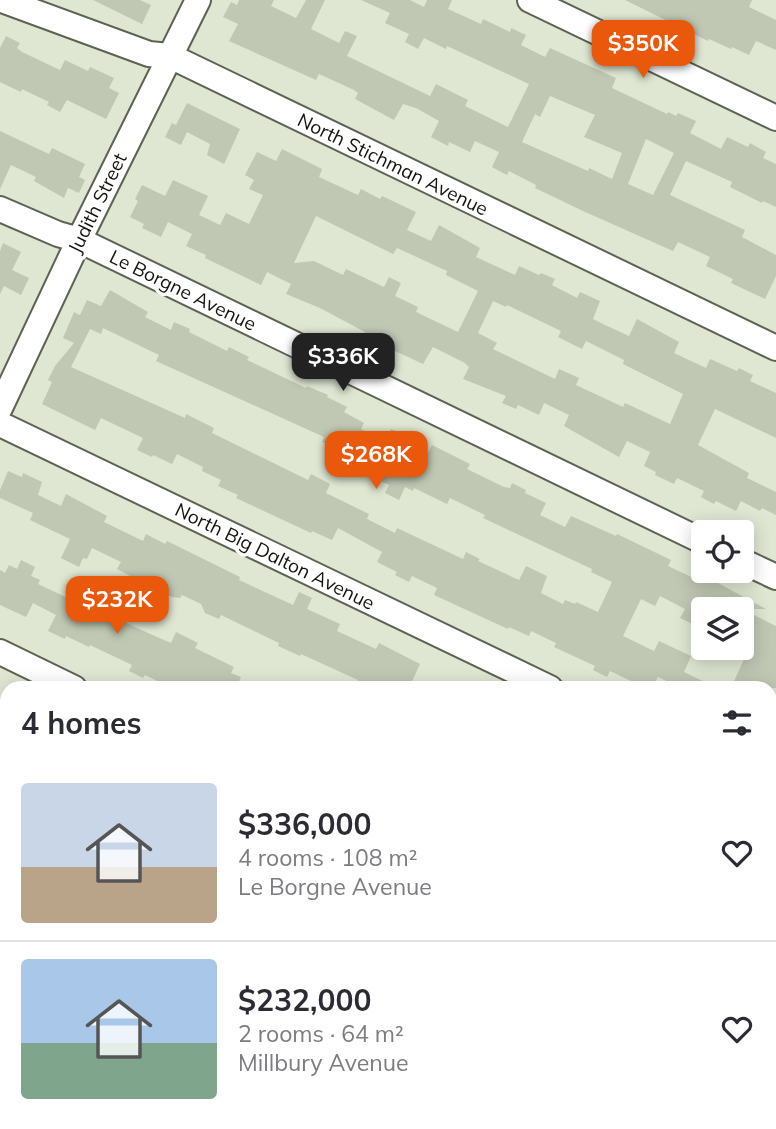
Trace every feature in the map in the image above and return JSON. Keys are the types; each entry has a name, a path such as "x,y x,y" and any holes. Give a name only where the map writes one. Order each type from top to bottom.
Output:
{"street":[{"name":"North Stichman Avenue","path":"2,0 149,54 170,56 776,348"},
{"name":"Judith Street","path":"0,408 79,240 198,0"},
{"path":"530,0 776,118"},
{"name":"Le Borgne Avenue","path":"0,209 79,240 691,536"},
{"name":"North Big Dalton Avenue","path":"0,424 535,681"},
{"path":"754,567 776,577"},
{"path":"0,652 60,681"}],"building":[{"path":"93,0 140,0 151,5 142,24"},
{"path":"239,0 274,0 271,6 296,18 306,0 325,0 311,29 339,43 345,31 357,36 347,56 430,96 436,84 468,100 465,106 508,127 529,84 424,38 418,49 405,42 409,34 385,23 390,13 361,0 410,0 424,7 427,0 452,0 448,9 481,24 483,19 510,32 511,28 526,35 521,45 545,57 550,48 616,78 612,88 667,114 668,112 676,116 678,113 696,121 690,133 721,149 727,137 748,147 750,143 766,152 763,158 776,164 776,207 730,187 732,182 686,161 670,195 745,230 742,237 776,255 776,276 765,299 731,283 733,279 706,266 710,257 678,242 673,251 535,188 536,185 509,171 507,175 492,167 499,152 475,141 470,152 449,142 448,146 431,137 439,121 416,108 403,104 394,120 355,99 358,93 354,90 319,74 316,80 229,41 238,24 223,17 231,2 237,5","holes":["550,96 595,115 584,137 622,153 612,179 522,142 535,114 540,117","646,139 674,153 653,195 628,184"]},
{"path":"625,0 752,0 749,7 776,20 776,50 756,41 749,55 709,39 708,41"},
{"path":"6,36 20,43 17,48 22,52 60,70 65,60 88,71 90,67 114,78 109,88 119,93 106,119 67,100 60,112 47,105 49,102 0,82 0,48"},
{"path":"187,103 240,129 224,164 207,155 210,144 187,132 181,145 165,137 172,123 176,125"},
{"path":"0,131 49,154 52,148 85,164 79,177 85,180 79,193 68,188 64,198 34,181 36,177 11,165 0,189"},
{"path":"282,149 322,169 319,177 358,195 361,189 416,212 407,230 431,241 439,225 480,248 476,257 515,275 519,266 539,275 541,273 555,279 552,285 577,298 580,292 600,301 593,319 629,336 637,319 679,342 674,353 706,368 710,359 753,375 750,381 776,393 776,438 715,409 698,445 749,473 747,478 776,492 776,515 762,508 760,511 741,501 736,511 716,501 714,504 701,497 704,491 677,478 674,484 655,475 656,472 644,466 650,452 627,441 619,457 564,426 569,415 544,403 539,415 518,405 516,409 502,403 506,396 463,379 469,367 433,347 423,364 363,336 365,332 320,308 286,294 291,284 267,272 261,285 205,258 206,255 186,246 192,234 168,222 161,237 142,228 144,224 130,217 142,185 165,196 173,180 208,196 199,215 220,225 226,213 249,224 263,195 249,189 254,180 245,175 257,152 276,161","holes":["316,216 393,254 397,248 447,271 446,275 478,291 458,332 416,312 418,307 395,296 401,283 389,277 384,287 346,269 343,275 314,261 294,263","493,301 561,331 558,337 582,349 586,341 624,360 623,364 683,394 670,424 625,403 623,407 576,385 579,378 559,369 555,379 493,349 497,343 478,333"]},
{"path":"3,243 21,252 12,270 29,278 21,295 4,286 0,294 0,251"},
{"path":"110,290 148,312 145,317 171,330 174,322 227,351 229,347 249,357 247,360 306,388 307,386 328,395 327,397 347,407 344,412 364,423 361,429 385,441 391,429 406,437 400,450 423,462 432,445 470,464 467,469 504,487 510,488 512,483 526,490 525,493 546,503 540,515 565,527 571,516 616,536 617,534 671,560 668,566 691,577 691,583 718,583 744,597 691,597 691,623 680,618 685,609 660,596 655,606 641,599 623,636 654,651 659,641 691,656 684,672 703,681 666,681 658,677 656,681 631,681 610,671 607,677 593,670 595,666 554,647 556,643 531,631 529,636 509,627 508,629 434,595 437,588 412,576 409,582 395,575 397,572 377,562 382,552 338,528 332,540 312,531 311,533 236,498 238,495 218,486 221,480 177,454 172,464 153,455 152,457 137,450 143,438 101,418 95,430 42,404 52,382 48,380 55,366 74,343 63,338 74,312 80,315 87,300 101,306","holes":["103,328 159,355 156,361 324,437 322,442 362,461 358,470 389,485 385,493 399,500 405,487 413,491 414,488 447,504 450,498 485,515 483,518 592,569 591,572 612,582 598,612 576,602 575,604 565,600 563,604 541,593 547,576 526,566 519,580 478,561 480,559 466,552 463,559 397,528 395,533 367,519 369,514 326,493 330,484 311,474 308,480 212,433 214,428 186,414 185,418 71,367 90,329 101,334"]},
{"path":"8,471 22,477 23,473 42,482 38,495 61,506 66,494 107,516 104,522 143,541 146,534 165,544 167,541 240,577 239,580 293,605 299,592 312,598 307,609 340,624 337,631 376,649 379,643 420,664 412,681 358,681 278,646 279,643 221,615 219,619 205,613 201,604 182,595 180,598 172,597 145,584 117,569 121,562 92,548 79,567 61,558 70,539 30,520 33,513 0,498 0,490"},
{"path":"21,560 35,567 31,576 40,580 38,584 87,607 92,596 106,603 102,611 171,643 176,632 198,643 195,648 234,667 231,673 241,677 239,681 157,681 145,675 143,678 129,671 132,665 90,645 89,647 66,636 65,639 48,631 56,615 33,603 26,617 0,605 0,570 5,573 9,565 17,569"},
{"path":"754,603 766,609 754,609"},
{"path":"754,615 776,626 776,681 734,681 744,660 754,660"}]}
